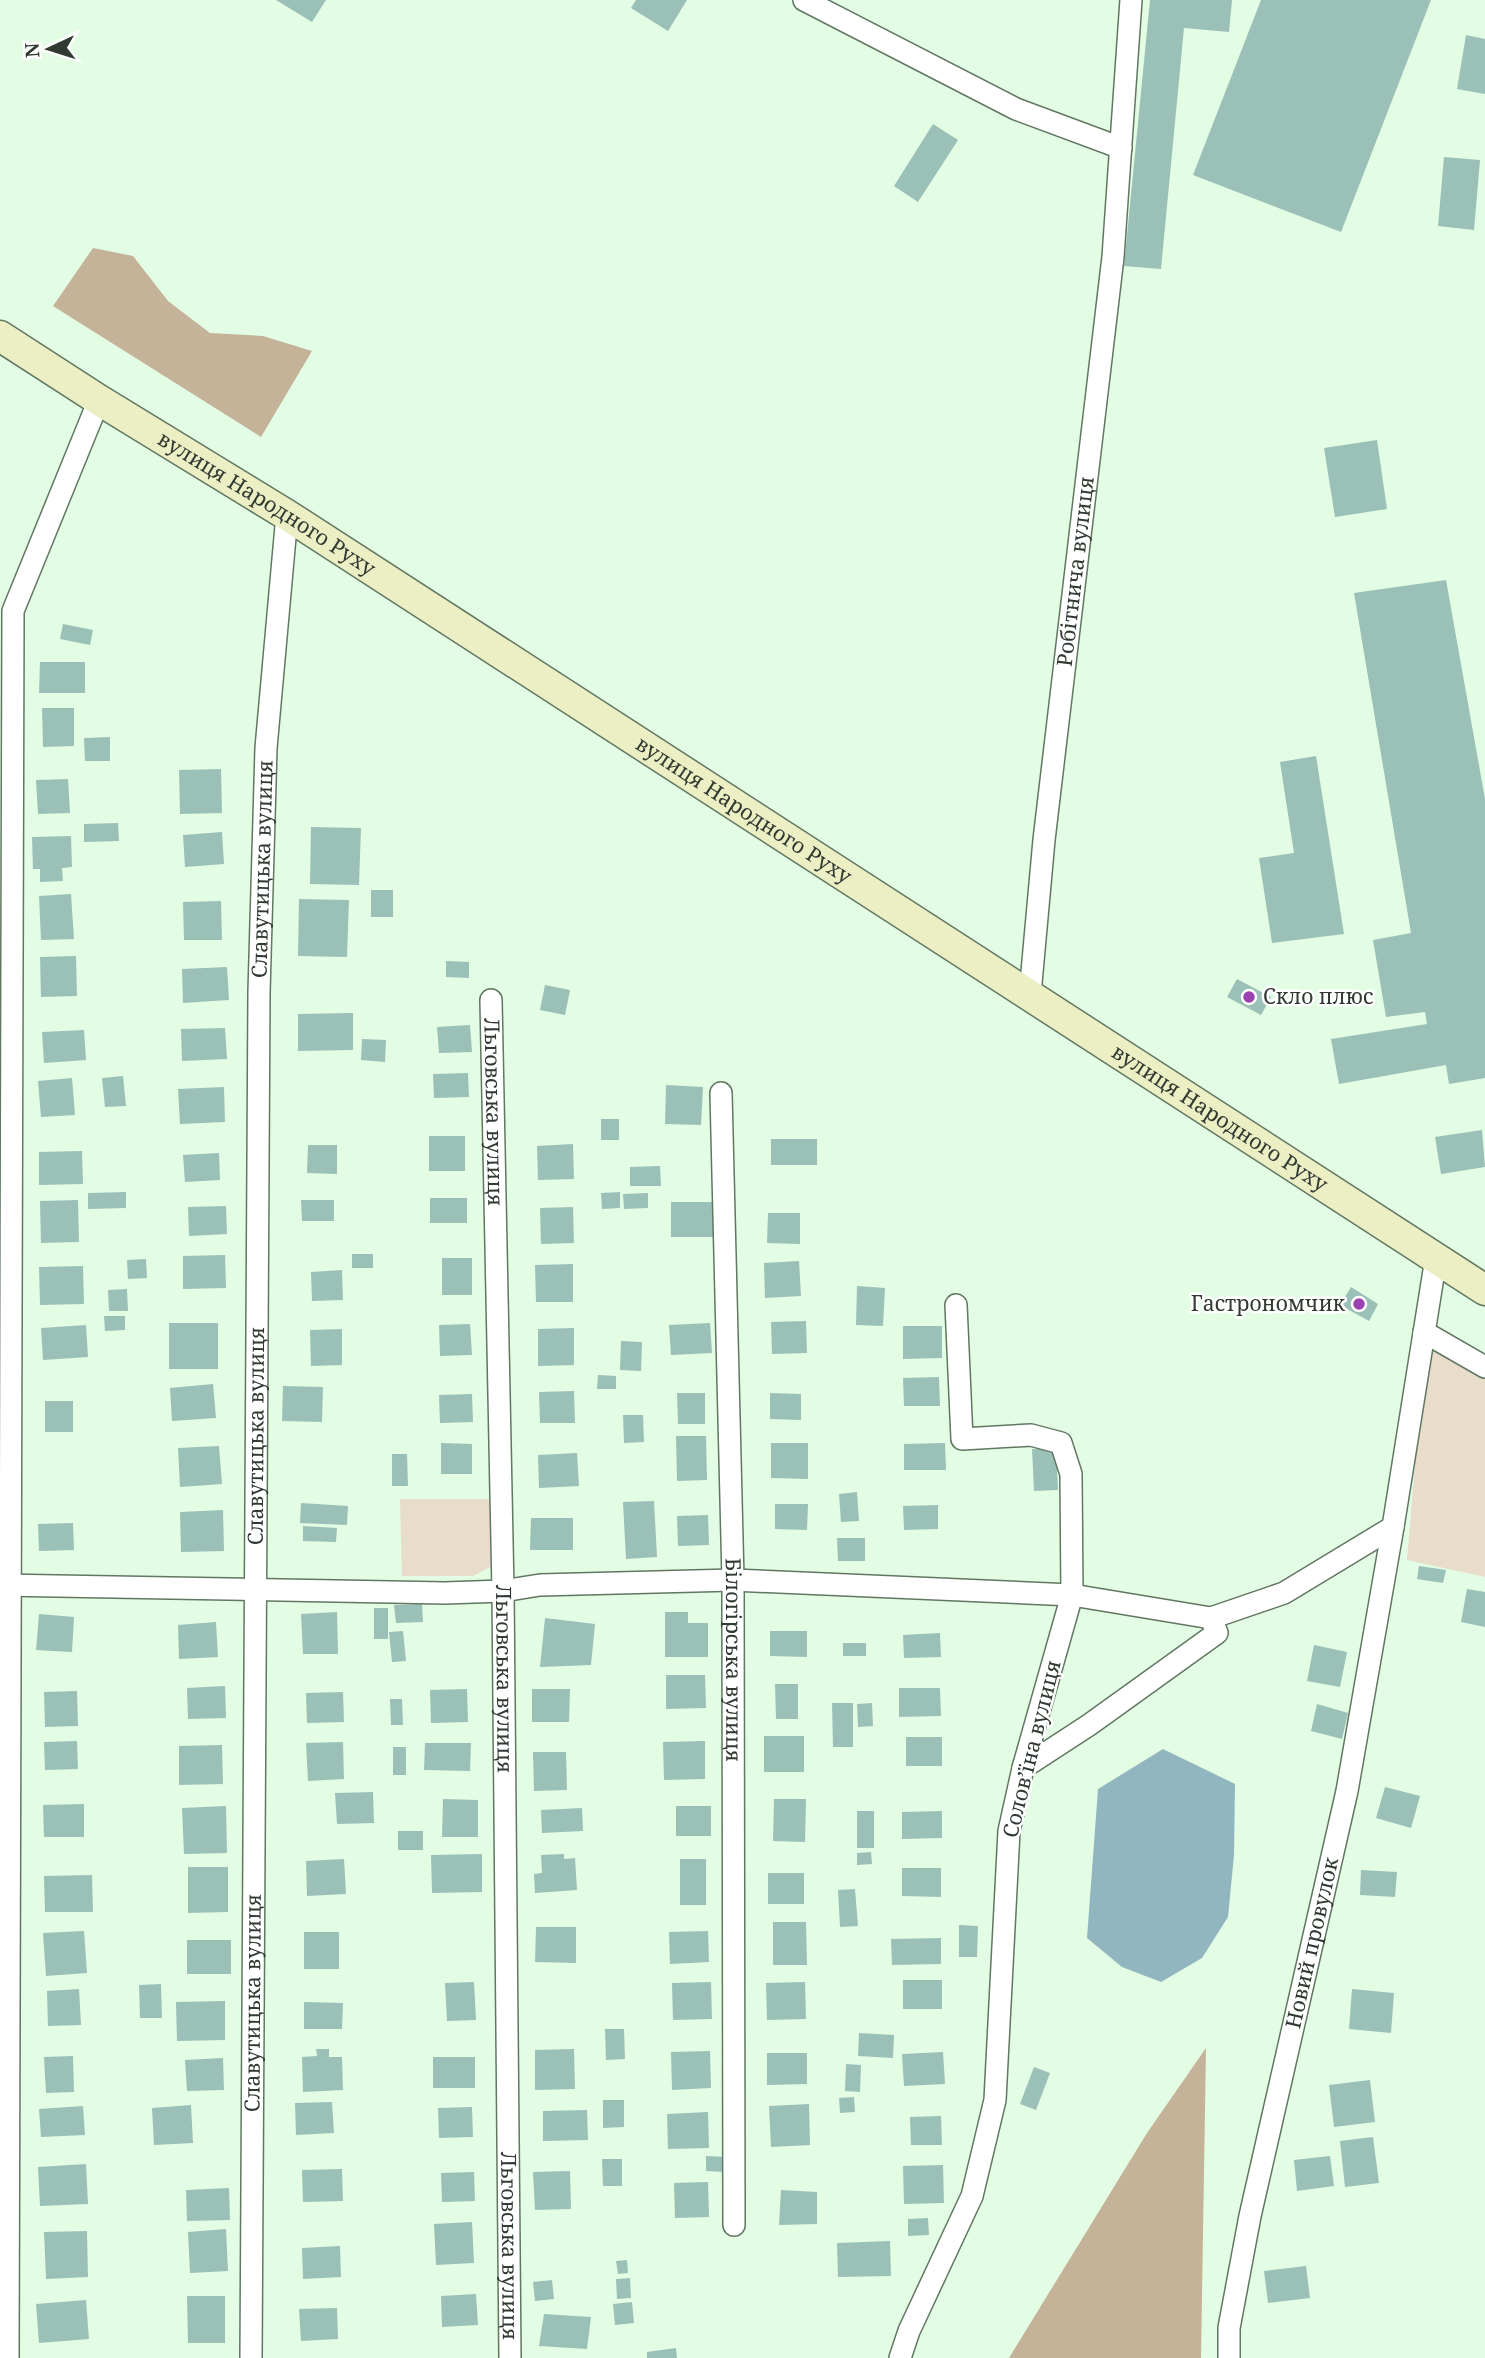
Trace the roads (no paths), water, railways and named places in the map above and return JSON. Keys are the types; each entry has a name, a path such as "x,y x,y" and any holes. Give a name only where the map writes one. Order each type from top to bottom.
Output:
{"main road":[{"name":"вулиця Народного Руху","path":"0,336 287,515 1485,1290"}],"street":[{"path":"804,0 1016,109 1121,148"},
{"name":"Робітнича вулиця","path":"1030,994 1044,840 1113,257 1131,0"},
{"path":"8,2358 4,1585 13,611 99,400"},
{"name":"Славутицька вулиця","path":"251,2358 259,992 265,761 287,515"},
{"name":"Льговська вулиця","path":"491,1000 503,1591 510,2358"},
{"name":"Білогірська вулиця","path":"722,1093 733,1580 734,2225"},
{"name":"Новий провулок","path":"1228,2358 1229,2328 1250,2216 1347,1791 1436,1258"},
{"name":"Соловʼїна вулиця","path":"900,2358 909,2331 972,2196 995,2100 1009,1831 1023,1768 1072,1595 1071,1474 1061,1443 1031,1435 962,1439 956,1305"},
{"path":"1424,1332 1485,1367"},
{"path":"4,1585 445,1593 503,1591 540,1585 733,1580 1072,1595 1211,1618 1284,1593 1393,1527"},
{"path":"1023,1768 1089,1725 1217,1633 1211,1618"}],"water":[{"path":"1163,1749 1235,1784 1234,1855 1228,1917 1202,1958 1161,1982 1122,1967 1087,1938 1098,1789"}],"place":[{"name":"Скло плюс","path":"1249,997"},
{"name":"Гастрономчик","path":"1359,1304"}]}
